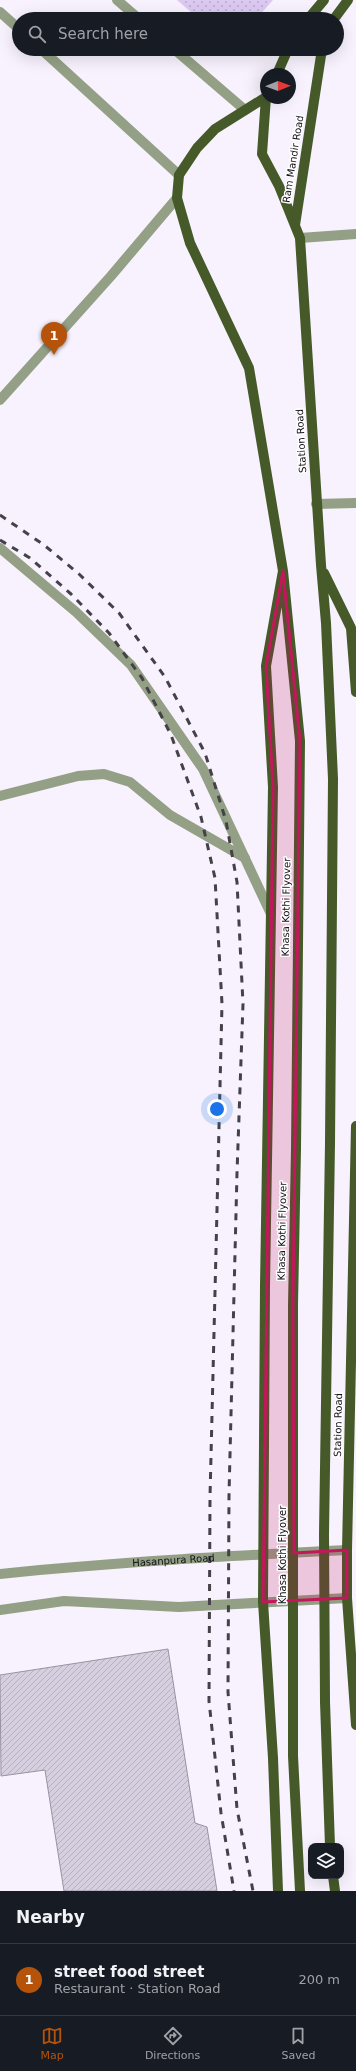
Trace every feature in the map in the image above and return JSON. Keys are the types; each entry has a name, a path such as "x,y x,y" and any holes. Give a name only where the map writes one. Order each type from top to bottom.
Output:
{"main road":[{"path":"314,12 324,0"},
{"path":"339,12 348,0"},
{"path":"280,68 285,56"},
{"name":"Ram Mandir Road","path":"295,225 321,56"},
{"path":"260,101 215,129 197,148 179,175 177,198 190,243 249,368 283,572 266,666 273,787 263,1602 274,1758 278,1891"},
{"name":"Station Road","path":"266,104 262,154 279,186 300,238 321,565 351,628 356,692"},
{"path":"321,565 326,623 333,779 324,1534 325,1702 330,1843"},
{"name":"Khasa Kothi Flyover","path":"283,572 300,741 293,1321 294,1756 300,1891"},
{"name":"Station Road","path":"356,1126 347,1550 347,1598 356,1725"},
{"path":"334,1879 335,1891"}],"street":[{"path":"117,0 131,12"},
{"path":"0,12 12,23"},
{"path":"49,56 179,175"},
{"path":"182,56 245,110"},
{"path":"0,400 111,276 177,198"},
{"path":"300,238 356,234"},
{"path":"316,504 356,502"},
{"path":"0,548 76,612 131,665 203,769 271,914"},
{"path":"0,796 78,776 104,774 130,782 170,815 245,858"},
{"name":"Hasanpura Road","path":"0,1574 95,1564 347,1550"},
{"path":"0,1610 64,1601 179,1607 347,1598"}],"highlighted area":[{"path":"283,571 300,741 293,1305 294,1553 347,1550 347,1598 263,1602 273,787 266,666"}],"shaded area":[{"path":"177,0 273,0 262,12 191,12"}],"building":[{"path":"168,1649 195,1823 207,1827 217,1891 64,1891 45,1770 1,1776 0,1675"}],"railway":[{"path":"0,515 44,545 79,574 119,613 165,677 205,753 226,821 237,882 243,1004 229,1495 228,1692 237,1809 253,1891"},
{"path":"0,540 30,558 71,594 109,633 142,678 171,735 201,817 215,878 222,1004 210,1497 209,1701 221,1813 234,1891"}],"place":[{"name":"street food street","path":"54,355"}]}
